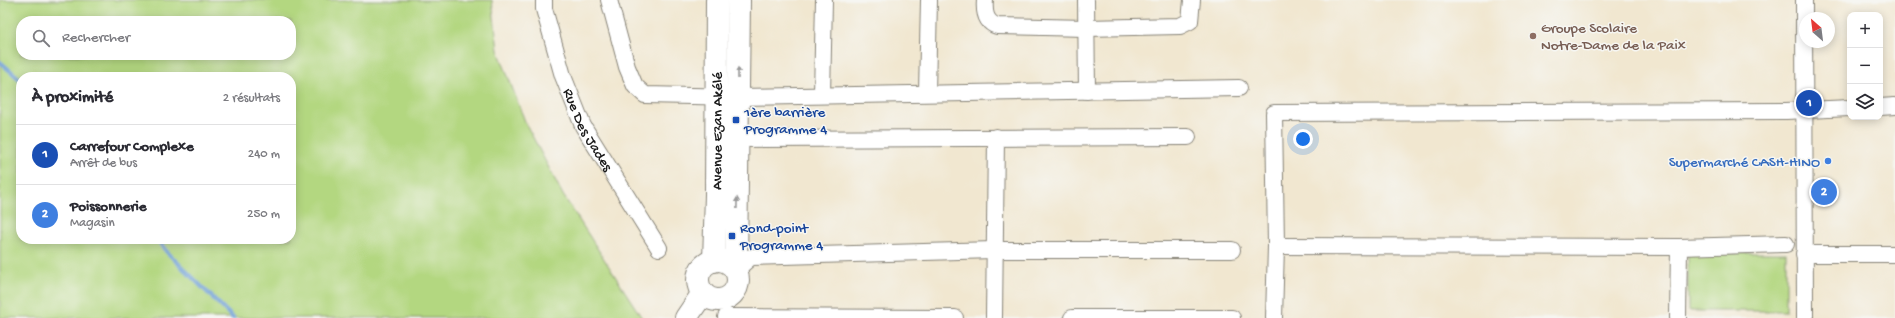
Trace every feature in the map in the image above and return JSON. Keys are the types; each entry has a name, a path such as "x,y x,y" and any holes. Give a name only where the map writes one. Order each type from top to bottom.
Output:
{"main road":[{"name":"Avenue Ezan Akélé","path":"717,0 728,97 738,139 736,270 738,282 726,311"},
{"name":"Avenue Ezan Akélé","path":"714,261 728,97 739,0"},
{"path":"726,311 702,292 698,280 699,274 703,268 714,261 726,262 736,270"},
{"path":"686,318 702,292"}],"street":[{"name":"Rue Des Jades","path":"544,0 544,9 563,76 583,126 659,248"},
{"path":"609,0 627,67 635,86 645,95 728,97 1238,88"},
{"path":"822,95 824,0"},
{"path":"927,93 929,0"},
{"path":"985,0 986,16 988,21 997,26 1086,28 1180,26 1190,21 1192,0"},
{"path":"1086,0 1087,91"},
{"path":"1804,0 1805,318"},
{"path":"1883,107 1895,106"},
{"path":"1274,318 1276,246 1274,113 1804,110 1847,108"},
{"path":"994,318 996,137"},
{"path":"738,139 1188,137"},
{"path":"1276,246 1679,246 1786,244"},
{"path":"1678,318 1679,246"},
{"path":"736,270 751,257 994,250 1232,250"},
{"path":"1804,254 1895,254"},
{"path":"726,311 956,318"},
{"path":"1072,318 1232,318"}],"green space":[{"path":"0,0 492,0 498,50 526,124 563,195 642,318 0,318"},
{"path":"1688,253 1786,253 1786,311 1688,311"}],"waterway":[{"path":"0,62 16,76"},
{"path":"161,244 233,318"}],"place":[{"name":"Groupe Scolaire Notre-Dame de la Paix","path":"1533,36"},
{"name":"Carrefour Complexe","path":"1809,103"},
{"name":"1ère barrière Programme 4","path":"736,120"},
{"name":"Supermarché CASH-HINO","path":"1828,161"},
{"name":"Poissonnerie","path":"1824,192"},
{"name":"Rond-point Programme 4","path":"732,236"}]}
